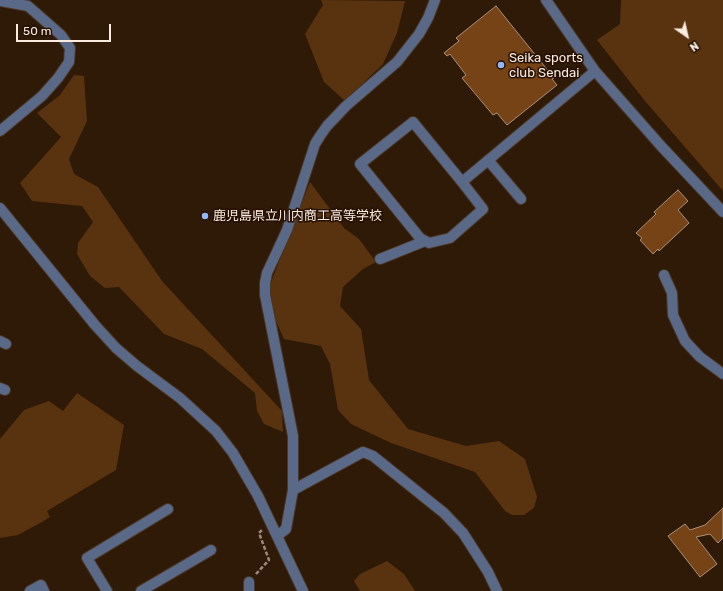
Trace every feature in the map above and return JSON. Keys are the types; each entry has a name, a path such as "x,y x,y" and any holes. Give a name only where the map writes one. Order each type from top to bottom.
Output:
{"street":[{"path":"277,536 286,529 294,490 293,436 265,295 265,283 287,230 315,144 327,126 346,106 397,62 419,34 428,18 435,0"},
{"path":"546,0 595,71 661,146 723,212"},
{"path":"0,1 28,6 61,35 70,48 69,62 58,78 42,96 0,131"},
{"path":"462,182 595,71"},
{"path":"414,122 462,182 483,209 450,238 429,243 420,238 360,164 414,122"},
{"path":"488,160 521,199"},
{"path":"0,208 95,325 116,348 137,366 180,398 216,431 234,453 258,496 303,591"},
{"path":"380,259 426,241"},
{"path":"664,275 672,294 673,315 685,341 700,357 723,374"},
{"path":"294,490 363,452 373,456 444,513 463,533 488,572 497,591"},
{"path":"107,591 87,558 168,509"},
{"path":"141,591 211,550"},
{"path":"30,591 41,585 44,591"}],"path":[{"path":"249,586 269,560 259,533 270,523"}],"shaded area":[{"path":"321,0 405,1 397,33 383,64 345,101 324,82 305,34 323,5"},
{"path":"621,0 723,0 723,191 645,101 597,40 620,24"},
{"path":"74,75 84,76 87,121 69,159 74,174 98,187 162,281 282,411 283,432 264,424 257,411 255,393 202,349 164,334 119,287 105,288 90,276 77,254 78,243 93,222 82,206 32,201 20,183 61,137 37,113 60,95"},
{"path":"310,182 344,228 359,239 376,262 363,269 343,287 340,306 361,329 369,380 408,429 466,446 499,441 525,459 537,497 534,508 524,515 512,515 505,511 475,472 391,443 351,424 338,410 330,364 321,346 284,339 271,310 270,285"},
{"path":"77,393 124,425 116,470 47,511 50,517 42,522 18,535 0,538 0,439 24,410 49,401 63,411"},
{"path":"387,561 404,574 415,591 360,591 354,581 360,574"}],"building":[{"name":"Seika sports club Sendai","path":"496,6 554,78 552,79 557,85 507,125 497,113 493,115 462,78 466,75 450,54 447,56 444,53 459,41 456,38"},
{"path":"678,190 688,201 678,210 689,223 659,251 658,249 653,254 640,240 642,238 636,233 656,214 654,212"},
{"path":"723,508 723,538 718,543 710,534 696,537 717,564 700,577 668,536 685,524 690,530 705,525"}],"place":[{"name":"Seika sports club Sendai","path":"501,65"},
{"name":"鹿児島県立川内商工高等学校","path":"205,216"}]}
